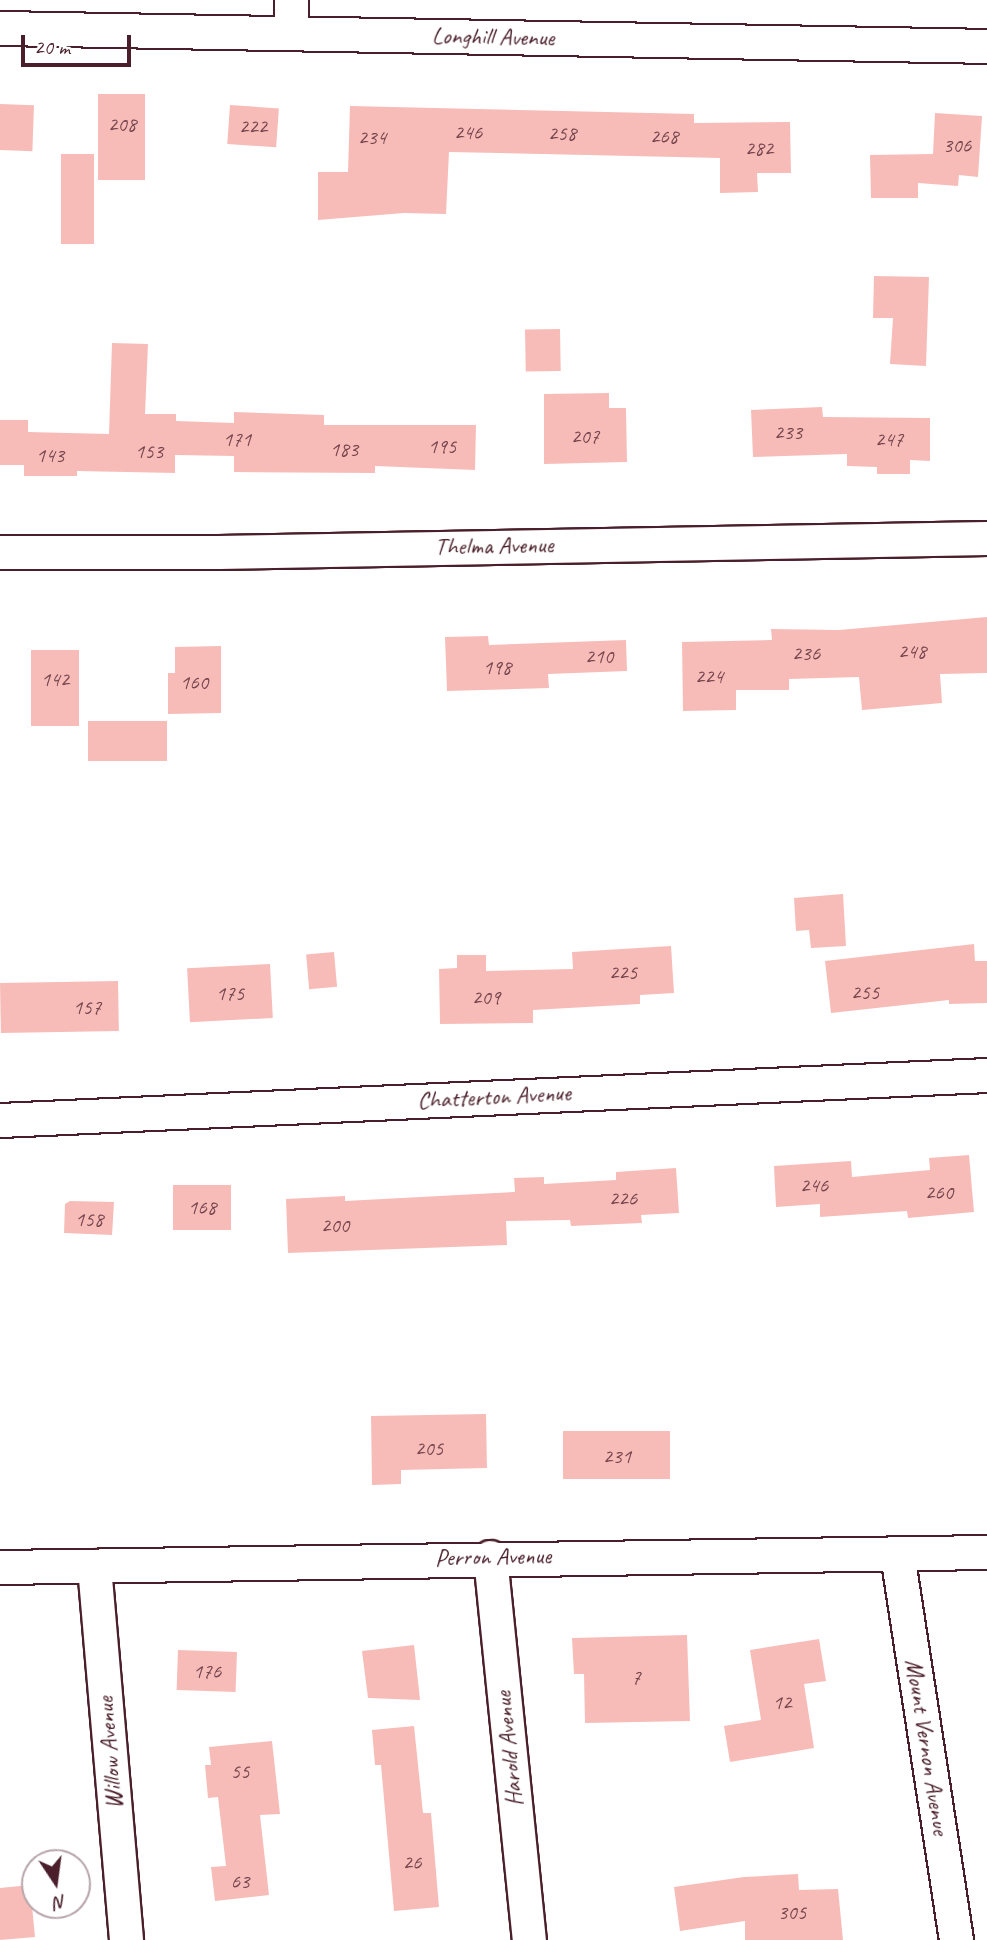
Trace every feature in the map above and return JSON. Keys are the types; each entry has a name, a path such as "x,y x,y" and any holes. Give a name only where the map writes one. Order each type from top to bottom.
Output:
{"street":[{"path":"291,0 291,33"},
{"name":"Longhill Avenue","path":"0,28 987,46"},
{"name":"Thelma Avenue","path":"0,551 232,552 987,538"},
{"name":"Chatterton Avenue","path":"0,1120 987,1075"},
{"name":"Perron Avenue","path":"0,1567 490,1557 987,1552"},
{"name":"Mount Vernon Avenue","path":"897,1554 956,1940"},
{"name":"Harold Avenue","path":"490,1557 528,1940"},
{"name":"Willow Avenue","path":"94,1566 126,1940"}],"building":[{"path":"98,94 145,94 145,180 98,180"},
{"path":"0,104 34,105 32,151 0,150"},
{"path":"230,105 279,108 276,147 227,144"},
{"path":"350,106 694,114 694,123 790,122 791,173 757,173 758,192 720,193 720,158 449,152 446,214 404,213 318,220 318,172 348,172"},
{"path":"935,113 982,116 978,177 959,175 958,186 918,183 918,198 871,198 870,155 933,154"},
{"path":"61,154 94,154 94,244 61,244"},
{"path":"874,276 929,277 926,366 890,364 893,318 873,318"},
{"path":"560,329 561,371 526,372 525,330"},
{"path":"112,343 148,344 145,414 176,414 176,421 234,423 234,412 324,415 324,425 476,425 475,470 375,466 375,473 234,472 234,456 175,455 175,473 77,471 77,476 24,476 24,465 0,465 0,420 28,420 28,432 109,434"},
{"path":"609,393 609,408 626,408 627,462 544,464 544,394"},
{"path":"822,407 823,417 930,418 930,461 910,460 910,474 877,474 877,467 847,466 847,454 753,457 751,410"},
{"path":"987,617 987,673 940,674 942,703 862,710 859,677 789,679 789,690 736,690 736,710 683,711 682,642 772,640 771,629 839,630"},
{"path":"488,636 489,645 626,640 627,671 548,674 549,688 447,691 445,637"},
{"path":"221,646 221,713 168,714 168,673 175,673 175,647"},
{"path":"31,650 79,650 79,726 31,726"},
{"path":"88,721 167,721 167,761 88,761"},
{"path":"843,894 846,946 811,948 809,930 796,931 794,898"},
{"path":"974,944 975,961 987,961 987,1003 949,1004 949,1000 831,1013 825,961"},
{"path":"671,946 674,993 640,995 640,1004 533,1010 533,1023 440,1024 439,969 457,968 457,955 486,955 486,971 573,969 572,952"},
{"path":"334,952 337,987 309,989 306,954"},
{"path":"270,964 273,1018 190,1022 187,968"},
{"path":"118,981 119,1031 1,1033 0,983"},
{"path":"969,1155 974,1212 908,1218 907,1211 820,1217 820,1204 776,1207 774,1166 851,1161 852,1177 930,1170 929,1158"},
{"path":"676,1168 679,1213 641,1215 642,1223 571,1226 570,1220 506,1221 507,1245 288,1253 286,1199 345,1196 345,1201 515,1192 514,1178 544,1177 544,1184 616,1180 616,1172"},
{"path":"173,1185 231,1185 231,1230 173,1230"},
{"path":"70,1201 114,1202 112,1235 64,1233 65,1204"},
{"path":"486,1414 487,1468 401,1470 401,1484 372,1485 371,1416"},
{"path":"563,1431 670,1431 670,1479 563,1479"},
{"path":"687,1635 690,1721 585,1723 584,1674 574,1674 572,1638"},
{"path":"819,1639 826,1681 804,1684 814,1748 730,1762 724,1726 761,1720 750,1650"},
{"path":"414,1645 420,1700 368,1698 362,1651"},
{"path":"178,1650 237,1652 236,1692 177,1690"},
{"path":"414,1726 423,1813 431,1813 439,1907 394,1911 381,1765 375,1765 372,1730"},
{"path":"272,1741 280,1814 260,1815 269,1895 215,1901 211,1867 226,1866 218,1797 208,1798 205,1765 211,1765 209,1747"},
{"path":"798,1874 799,1890 838,1889 843,1940 745,1940 745,1921 680,1931 674,1887 744,1877"},
{"path":"21,1886 21,1919 33,1919 35,1937 0,1940 0,1888"}]}
